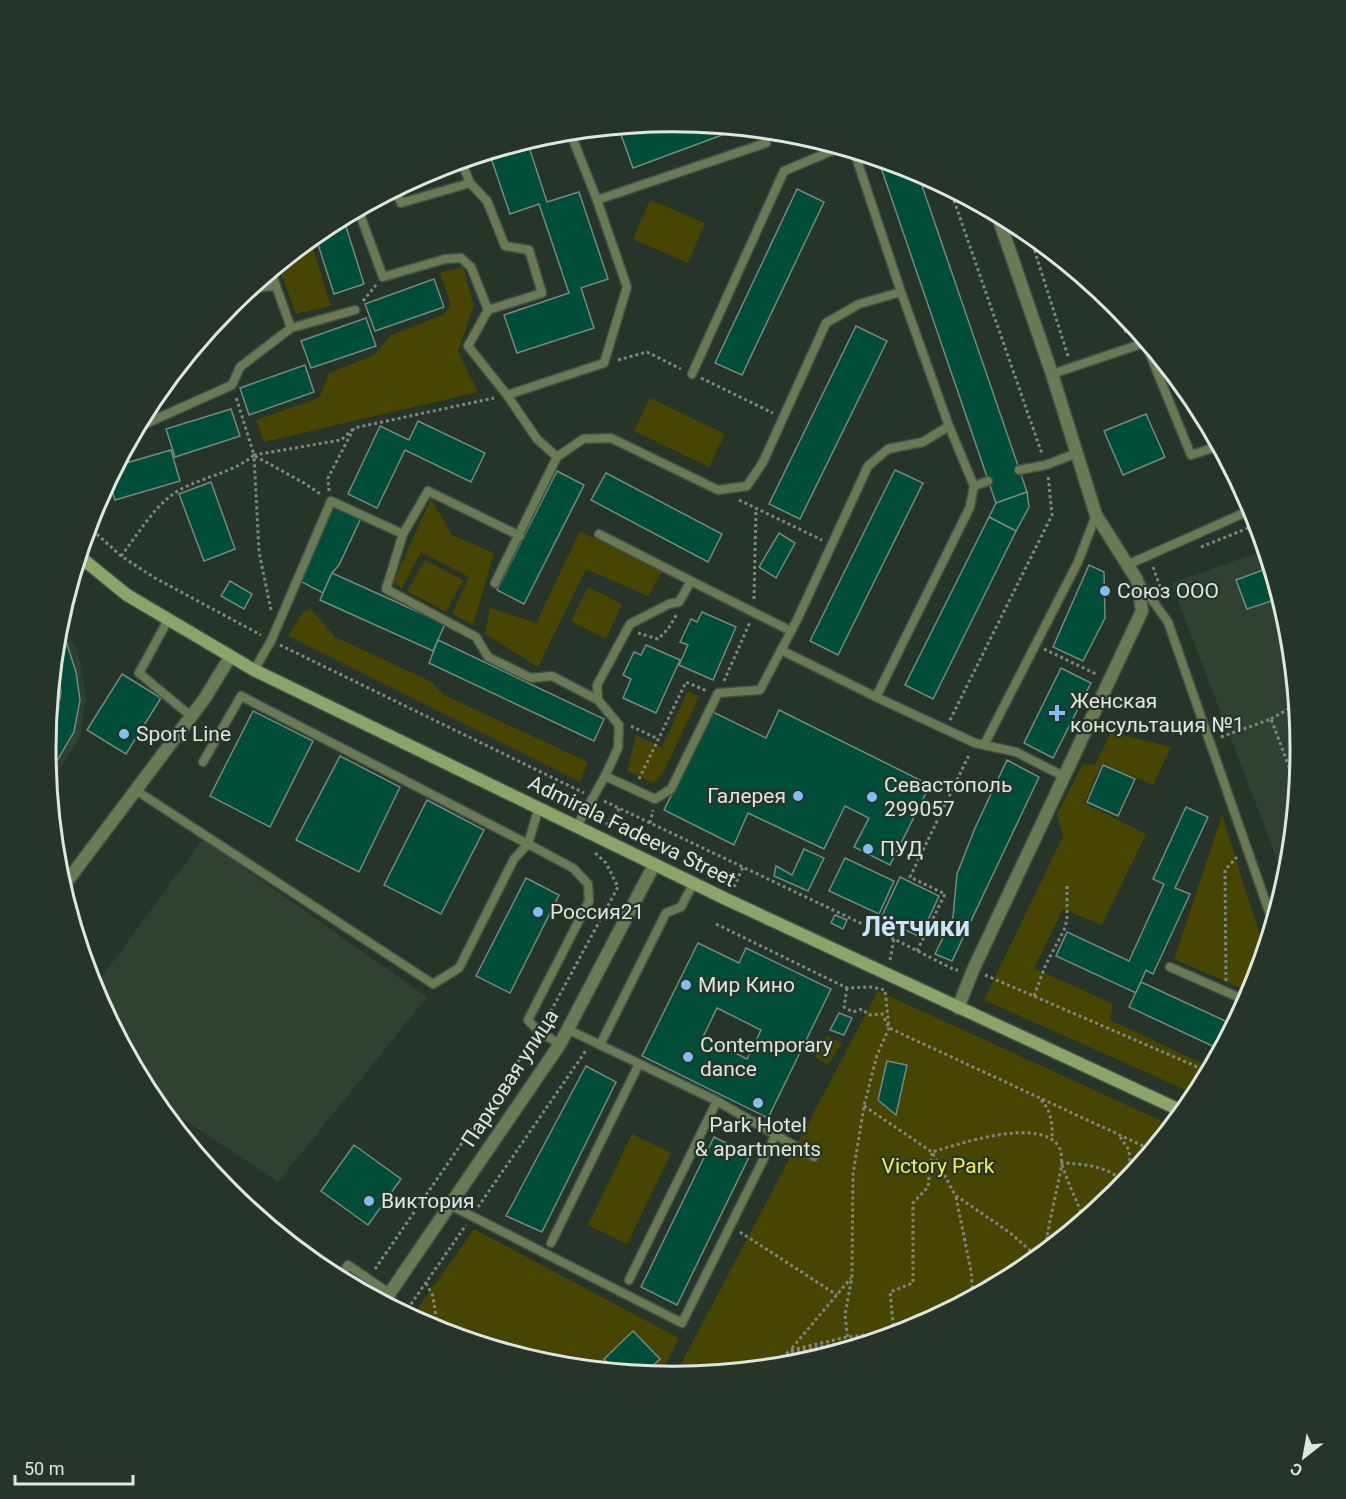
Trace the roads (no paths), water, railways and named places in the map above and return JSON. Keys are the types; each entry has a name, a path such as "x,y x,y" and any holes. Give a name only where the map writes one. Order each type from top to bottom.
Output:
{"main road":[{"name":"Admirala Fadeeva Street","path":"85,561 127,595 254,670 693,884 1175,1108"}],"street":[{"path":"958,1008 973,970 1142,611 1137,580 1096,515 1052,374 1001,227"},
{"path":"69,879 192,717 230,657"},
{"name":"Парковая улица","path":"387,1296 560,1044 654,865"}],"lane":[{"path":"507,395 604,363 627,287 573,140"},
{"path":"597,200 766,143"},
{"path":"692,374 784,171 829,152"},
{"path":"857,161 949,426 974,486 970,507 876,697"},
{"path":"465,169 470,183 487,201 505,246 529,250 542,293 488,310 468,346 507,395 537,439 557,457"},
{"path":"398,197 401,203 470,183"},
{"path":"361,217 383,277 445,260 461,258 471,267 488,310"},
{"path":"274,279 291,327"},
{"path":"264,287 276,286"},
{"path":"495,583 557,457 583,439 611,438 718,490 747,486 764,462 826,323 859,304 901,292"},
{"path":"150,422 232,385 240,367 291,327 355,310"},
{"path":"1052,374 1139,344"},
{"path":"1155,364 1191,455 1212,448"},
{"path":"605,776 655,799 671,789 718,693 760,690 791,631 868,466 888,449 923,442 949,426"},
{"path":"1019,470 1046,465 1077,453"},
{"path":"974,486 988,481"},
{"path":"520,536 428,491 403,534 386,589 476,637 488,657 531,678 552,676 598,700 619,725 618,748 577,826"},
{"path":"254,670 271,641 331,501 403,534"},
{"path":"1127,565 1243,513"},
{"path":"979,744 1035,645 1078,562 1096,515"},
{"path":"599,534 791,631"},
{"path":"1137,580 1168,622 1269,910"},
{"path":"598,700 597,685 630,624 669,604 679,602 692,581"},
{"path":"168,620 139,673 192,717"},
{"path":"781,650 945,729 979,744 1016,752 1063,776"},
{"path":"202,762 241,696 573,868 588,884 589,901 528,1020 539,1032 560,1044"},
{"path":"137,791 433,984 459,968 514,859 528,844 539,807"},
{"path":"596,1043 666,913 681,907 693,884"},
{"path":"1170,967 1238,997"},
{"path":"567,1029 717,1101 814,1157"},
{"path":"551,1243 639,1064"},
{"path":"629,1280 717,1101"},
{"path":"450,1205 682,1323 776,1134"},
{"path":"344,1271 348,1264 368,1278 382,1293"}],"place":[{"name":"Союз ООО","path":"1105,591"},
{"name":"Женская консультация №1","path":"1057,713"},
{"name":"Sport Line","path":"124,734"},
{"name":"Галерея","path":"798,796"},
{"name":"Севастополь 299057","path":"872,797"},
{"name":"ПУД","path":"868,849"},
{"name":"Россия21","path":"538,912"},
{"name":"Мир Кино","path":"686,985"},
{"name":"Contemporary dance","path":"688,1057"},
{"name":"Park Hotel & apartments","path":"758,1103"},
{"name":"Виктория","path":"369,1201"}],"district":[{"name":"Лётчики","path":"916,927"}],"park label":[{"name":"Victory Park","path":"938,1166"}]}
